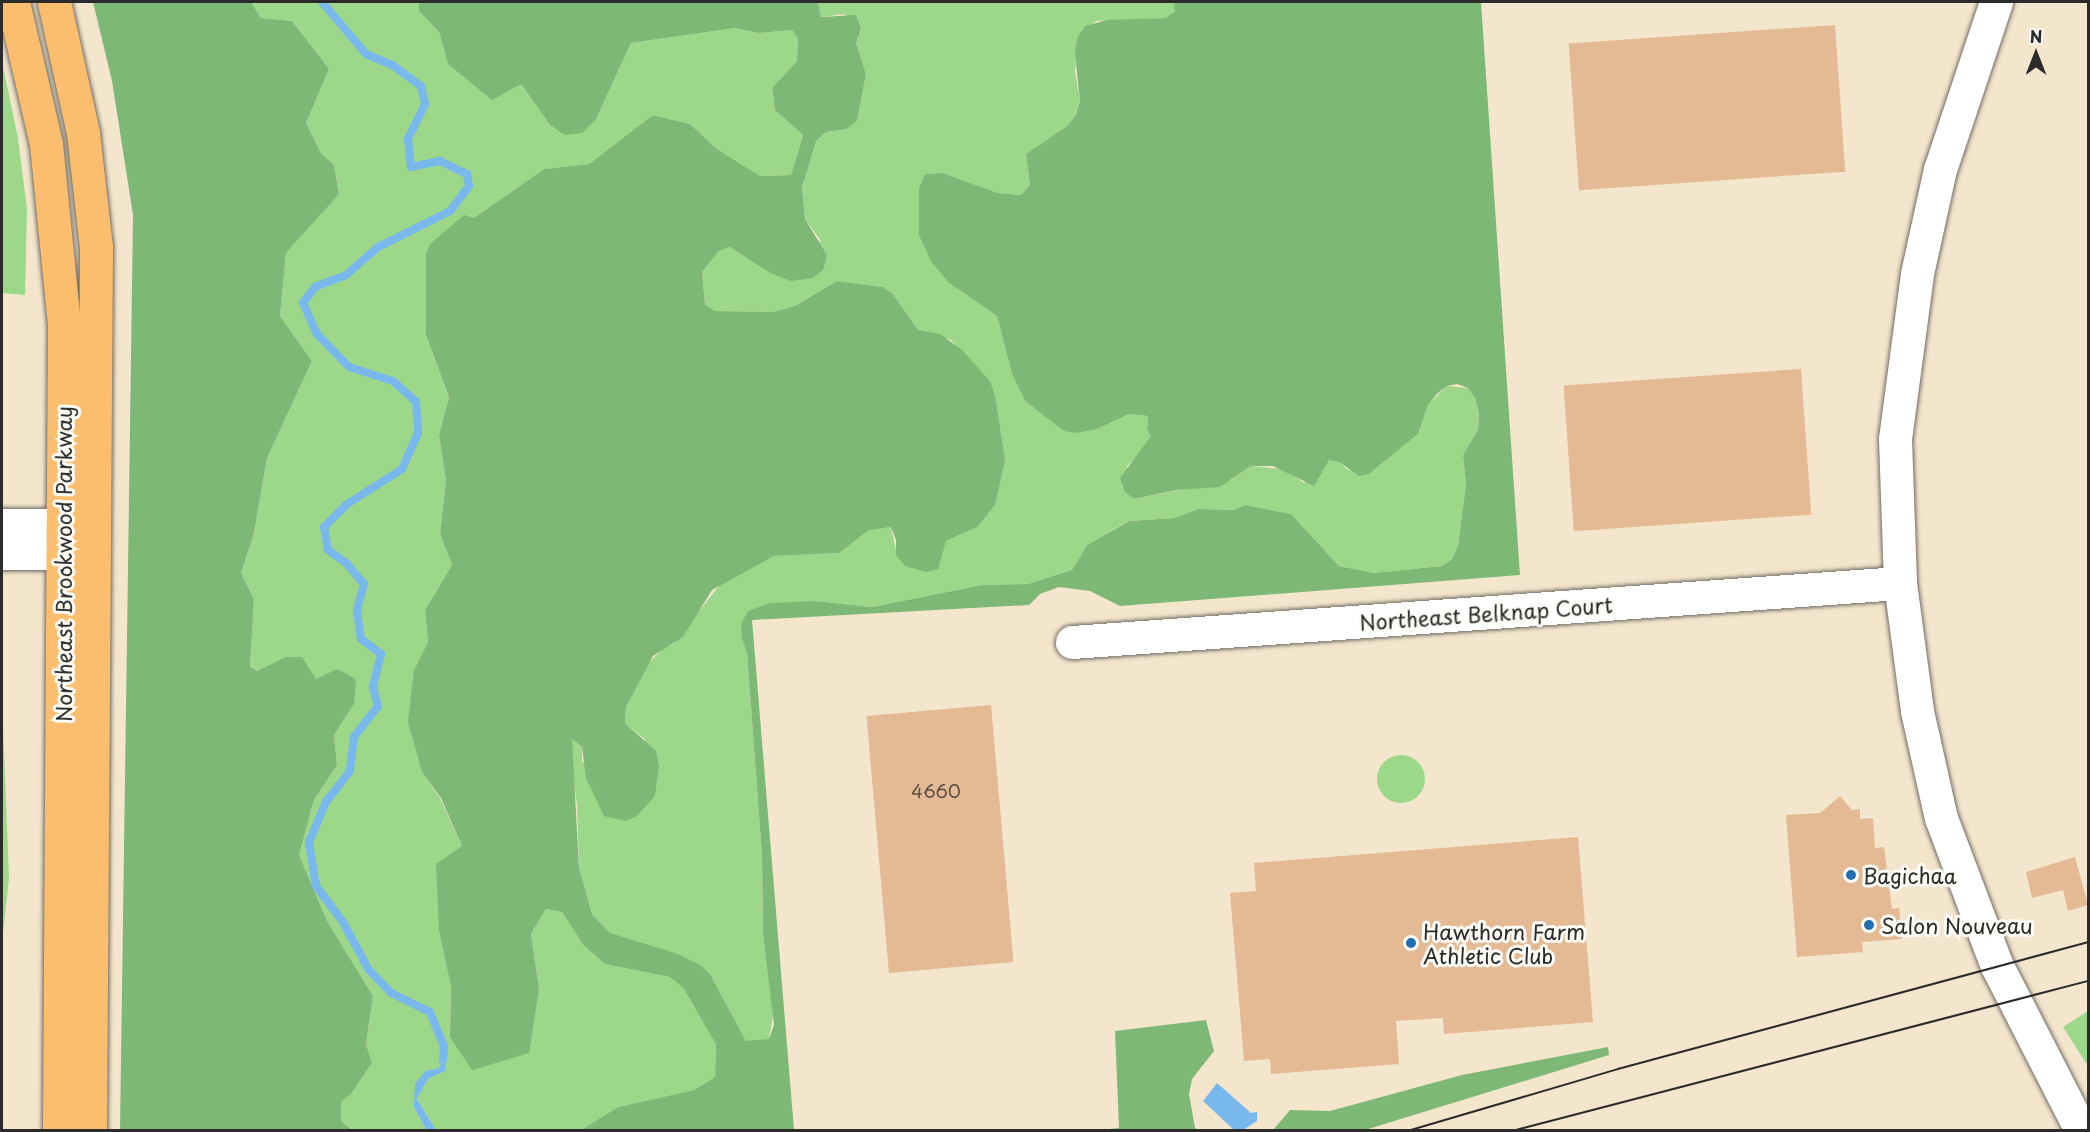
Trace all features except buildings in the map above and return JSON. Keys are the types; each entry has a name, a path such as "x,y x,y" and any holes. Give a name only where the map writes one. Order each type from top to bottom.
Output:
{"main road":[{"name":"Northeast Brookwood Parkway","path":"13,2 46,144 63,304 79,539 90,1131"},
{"name":"Northeast Brookwood Parkway","path":"54,2 83,133 96,247 79,539 59,1131"}],"street":[{"path":"1996,2 1940,169 1917,274 1895,439 1900,584 1917,711 1941,818 1996,966 2081,1131"},
{"path":"2,525 79,539"},
{"path":"2,553 79,539"},
{"name":"Northeast Belknap Court","path":"1071,642 1900,584"}],"green space":[{"path":"93,2 251,2 261,18 292,21 329,69 306,123 321,153 334,165 339,194 286,253 280,316 312,361 267,458 254,533 241,573 254,599 250,666 257,671 286,657 302,657 316,679 337,669 356,679 354,704 334,735 337,765 314,800 299,855 327,921 373,996 366,1044 372,1063 351,1094 341,1102 341,1121 352,1130 120,1130 133,215 112,81"},
{"path":"251,2 419,2 419,11 439,32 448,64 521,84 550,125 596,119 631,43 735,28 759,33 792,30 798,38 797,61 772,88 775,110 803,135 791,175 760,176 717,149 690,124 653,115 589,164 544,169 474,218 426,335 449,397 439,435 446,480 440,534 452,565 425,610 428,642 414,670 422,772 440,798 462,846 439,931 451,987 450,1037 539,989 531,934 546,909 562,912 584,946 605,964 670,977 684,989 716,1043 715,1077 694,1090 618,1107 581,1130 436,1130 417,1099 428,1079 445,1071 446,1048 439,1068 425,1071 414,1107 426,1130 352,1130 341,1121 341,1102 351,1094 372,1063 366,1044 373,996 327,921 299,855 314,800 337,765 334,735 354,704 286,658 257,671 250,665 254,599 241,573 254,533 267,458 312,361 280,316 286,253 339,193 334,165 321,153 306,123 329,69 292,21 261,18"},
{"path":"419,2 818,2 821,17 856,15 861,29 856,43 866,74 857,121 847,129 826,132 816,141 802,187 805,219 827,255 823,270 813,278 791,281 770,273 730,247 719,251 702,272 705,304 715,311 773,312 795,306 837,281 883,287 893,294 918,330 940,334 961,349 990,381 995,396 1005,460 995,505 977,527 946,541 938,569 926,572 905,566 896,555 896,540 891,527 869,530 839,553 774,556 712,590 683,637 653,656 626,707 625,723 656,751 659,766 655,796 637,816 626,821 604,816 586,778 582,747 572,739 579,868 592,914 610,933 678,954 700,965 710,974 746,1041 769,1039 774,1025 763,933 762,855 747,653 742,639 741,624 748,611 770,603 815,601 872,607 982,585 1028,584 1072,570 1087,545 1129,521 1175,518 1198,509 1234,510 1245,505 1291,514 1339,566 1374,573 1442,566 1452,559 1458,546 1466,484 1463,455 1478,430 1479,414 1475,398 1468,388 1457,384 1447,386 1437,394 1428,405 1418,434 1369,474 1359,476 1339,462 1329,460 1314,486 1273,466 1251,466 1220,487 1177,490 1134,499 1125,492 1120,478 1151,436 1147,429 1148,416 1129,414 1097,429 1076,433 1064,431 1025,401 1012,374 997,316 948,282 931,261 919,235 919,188 925,174 943,173 998,193 1021,195 1030,185 1026,154 1067,126 1076,115 1080,101 1075,54 1077,38 1085,26 1107,20 1165,18 1175,12 1174,2 1481,2 1520,575 1120,606 1090,591 1059,587 1040,594 1029,605 752,620 794,1130 581,1130 618,1107 694,1090 715,1077 716,1044 684,989 670,977 605,964 584,946 562,912 546,909 531,934 539,989 529,1053 472,1070 450,1037 451,987 439,931 436,864 462,846 441,798 422,772 408,722 414,670 428,642 425,610 452,565 440,534 446,480 439,435 449,397 426,335 426,254 430,244 464,215 474,218 544,169 589,164 653,115 690,124 717,149 760,176 791,175 803,135 775,110 772,88 797,61 798,38 792,30 759,33 735,28 631,43 596,119 582,133 565,135 550,125 521,84 492,100 448,64 439,32 419,11"},
{"path":"818,2 1174,2 1176,12 1165,18 1096,21 1077,38 1075,71 1080,101 1076,115 1067,126 1026,154 1030,185 1021,195 998,193 943,173 925,174 919,188 919,235 958,289 997,316 1012,374 1025,401 1045,416 1097,429 1129,414 1148,416 1147,429 1152,435 1146,448 1127,466 1134,499 1231,480 1251,466 1284,469 1304,483 1329,460 1339,462 1348,470 1369,474 1418,434 1428,405 1447,386 1468,388 1475,398 1479,414 1478,430 1463,455 1466,484 1458,546 1452,559 1442,566 1374,573 1339,566 1291,514 1245,505 1234,510 1198,509 1176,518 1128,521 1087,545 1072,570 1028,584 982,585 872,607 815,601 748,611 742,639 747,653 762,855 763,933 774,1009 769,1039 758,1043 746,1041 710,974 610,933 592,914 579,868 577,804 570,755 572,739 582,747 582,762 646,740 625,723 626,707 645,667 663,648 673,644 722,582 774,556 839,553 869,530 879,528 891,527 897,555 946,541 977,527 1005,460 990,381 951,340 918,330 893,294 883,287 837,281 795,306 773,312 715,311 705,304 702,272 719,251 730,247 770,273 821,241 805,219 802,187 810,155 816,141 826,132 847,129 857,121 866,74 856,43 861,29 844,14 821,17"},
{"path":"2,62 18,138 27,209 25,295 2,293"},
{"path":"2,699 9,878 2,943"},
{"path":"1401,755 1418,762 1425,779 1418,796 1401,803 1384,796 1377,779 1384,762"},
{"path":"2088,1011 2088,1062 2086,1063 2063,1027"},
{"path":"1206,1020 1214,1051 1192,1079 1189,1094 1195,1128 1199,1130 1099,1130 1119,1128 1115,1031"},
{"path":"1608,1047 1609,1055 1365,1130 1273,1130 1290,1110 1330,1111 1462,1075"}],"water":[{"path":"447,1047 445,1071 428,1079 417,1099 436,1130 426,1130 414,1107 415,1084 425,1071 439,1068"},
{"path":"1217,1083 1251,1113 1257,1112 1257,1121 1243,1130 1234,1130 1203,1101"}],"waterway":[{"path":"322,2 366,54 394,66 421,86 425,104 408,139 411,167 440,161 467,174 469,186 450,211 378,247 346,275 315,287 303,303 317,334 349,367 393,381 416,402 418,433 402,469 346,505 324,527 328,550 347,564 364,584 357,611 361,639 381,654 373,687 378,706 354,737 350,771 326,802 309,842 316,886 343,922 369,970 391,993 430,1012 444,1046 443,1060"}],"tram line":[{"path":"1411,1130 1618,1069 2088,942"},
{"path":"1516,1130 2088,981"}],"place":[{"name":"Bagichaa","path":"1851,875"},
{"name":"Salon Nouveau","path":"1869,925"},
{"name":"Hawthorn Farm Athletic Club","path":"1411,943"}]}
